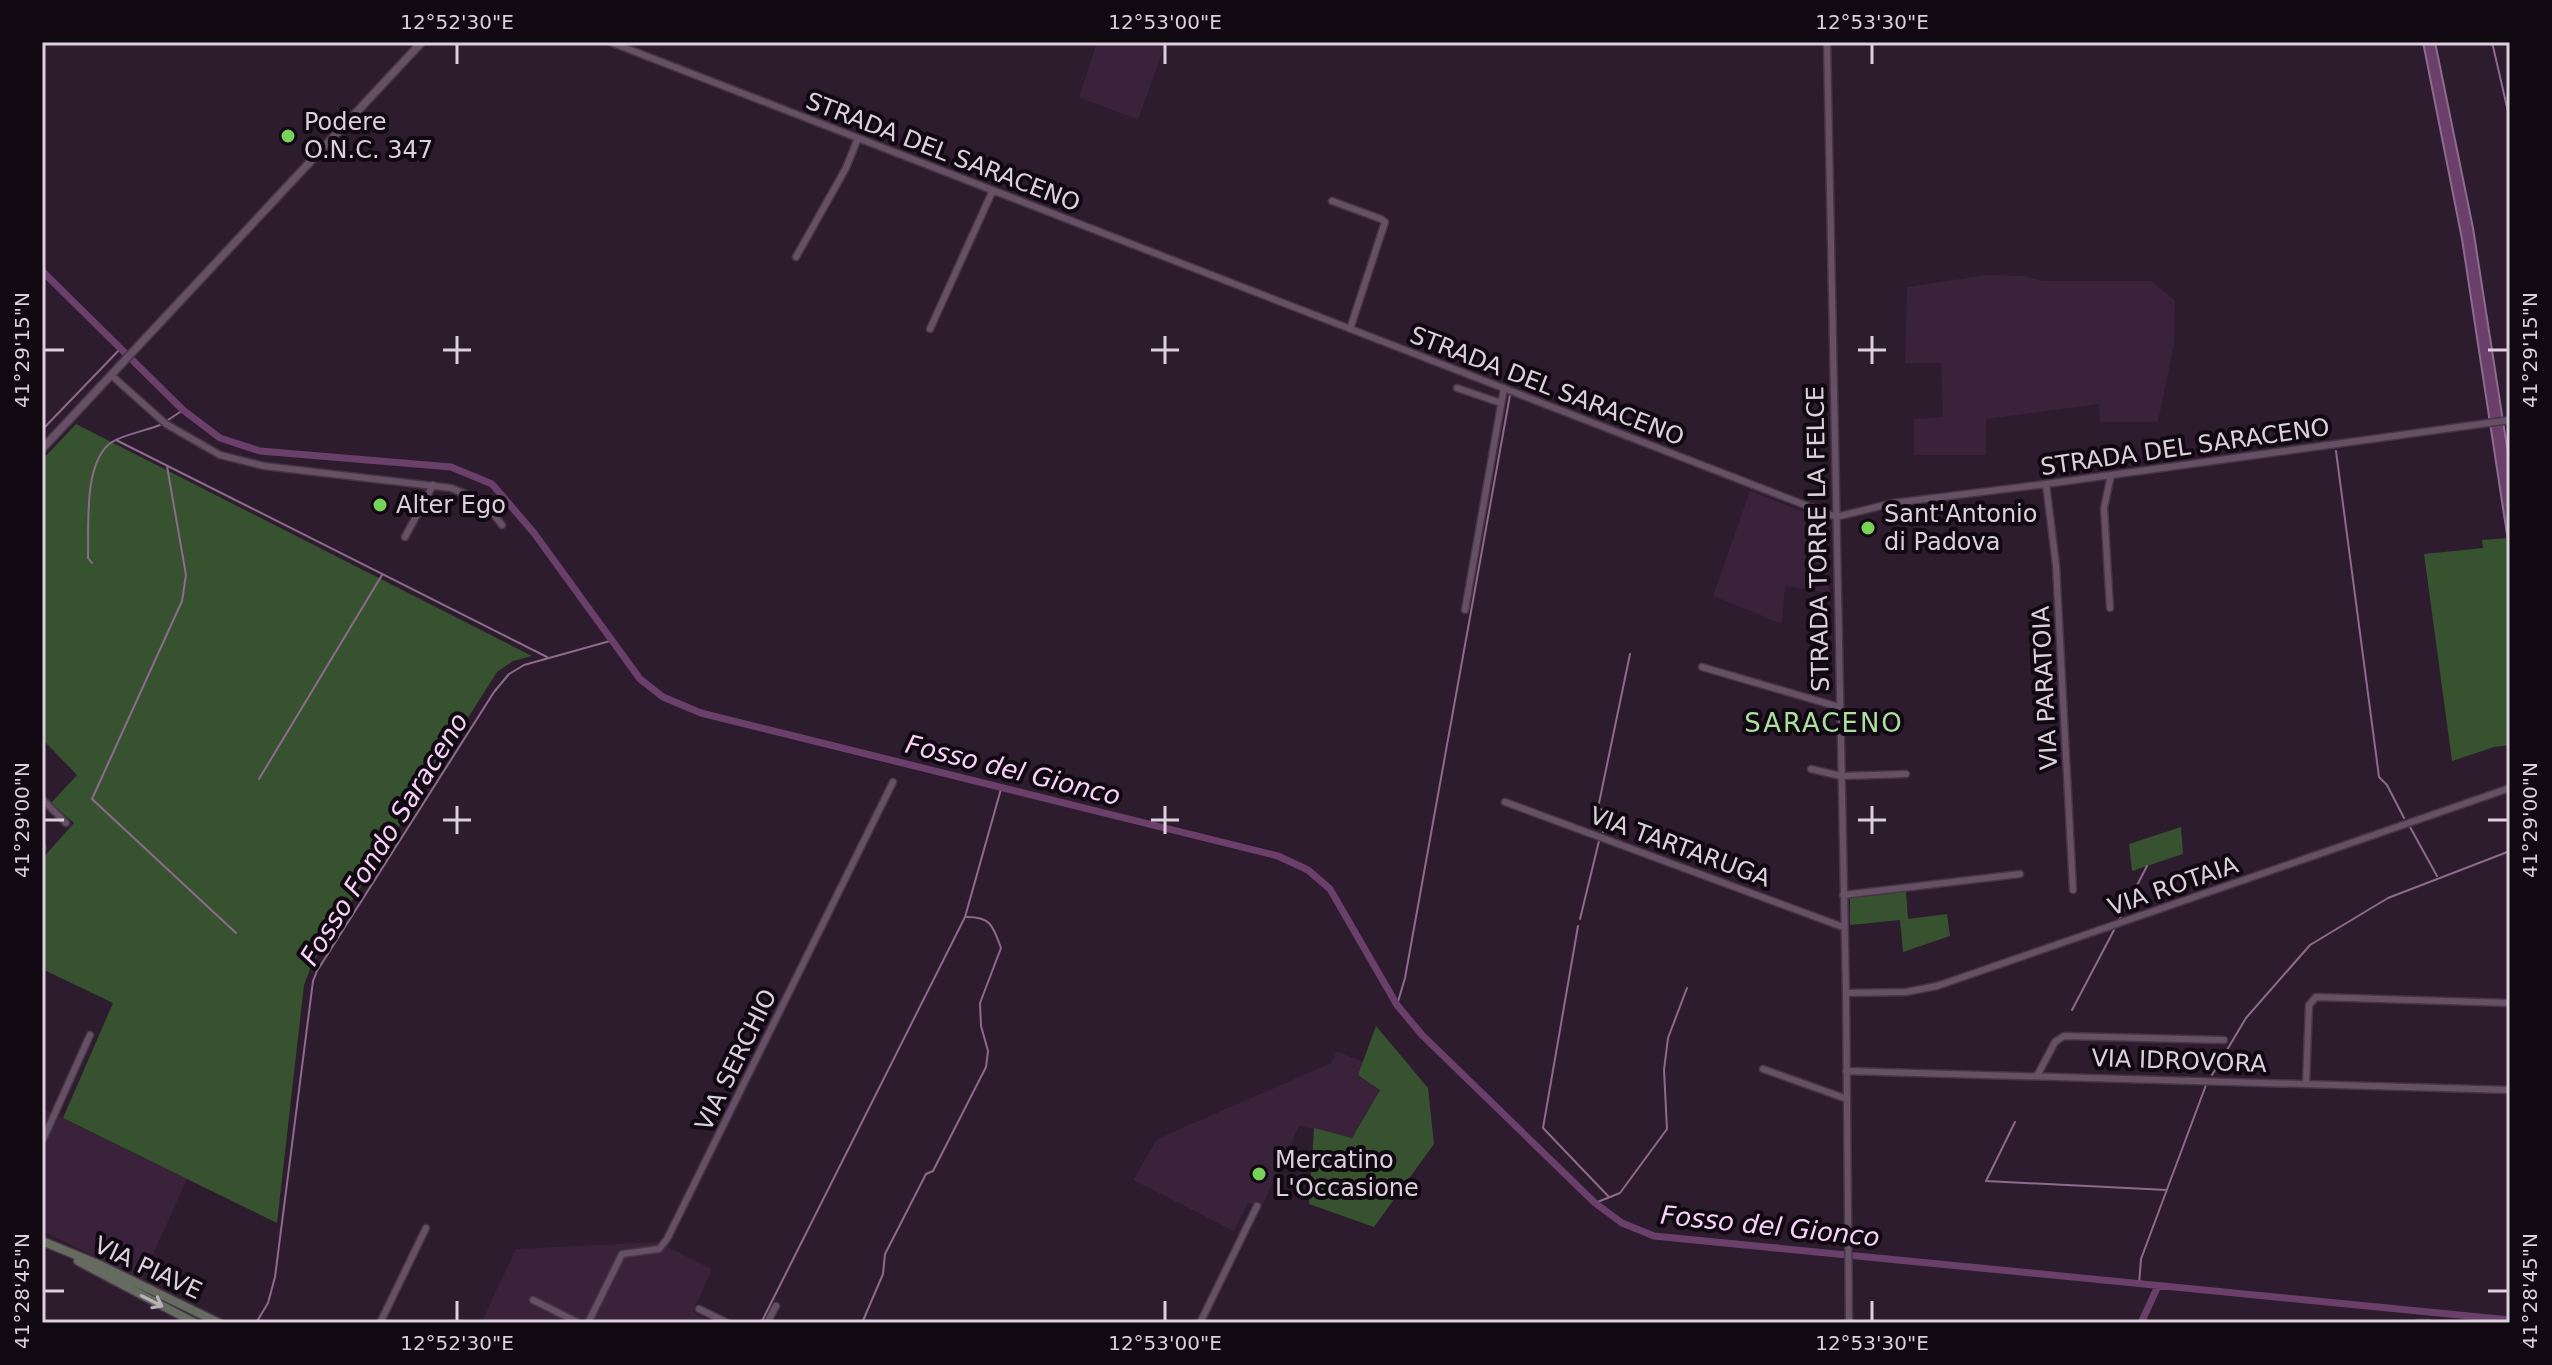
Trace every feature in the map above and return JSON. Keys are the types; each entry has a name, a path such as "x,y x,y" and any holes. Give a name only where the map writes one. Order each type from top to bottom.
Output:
{"main road":[{"name":"VIA PIAVE","path":"42,1241 195,1323"},
{"name":"VIA PIAVE","path":"60,1250 100,1265 219,1323"}],"street":[{"path":"42,449 422,42"},
{"name":"STRADA DEL SARACENO","path":"610,42 1836,517 1893,503 2510,420"},
{"name":"STRADA TORRE LA FELCE","path":"1827,42 1846,993 1849,1323"},
{"path":"796,257 846,168 858,138"},
{"path":"930,329 993,190"},
{"path":"1332,201 1385,222 1350,329"},
{"path":"111,375 166,424 220,455 264,466 459,490 481,500 502,525"},
{"path":"1457,388 1501,403"},
{"path":"1465,610 1504,388"},
{"path":"2110,608 2104,508 2111,475"},
{"name":"VIA PARATOIA","path":"2046,484 2056,555 2073,890"},
{"path":"405,537 433,485"},
{"path":"1702,667 1839,707"},
{"path":"1811,769 1841,776 1906,774"},
{"name":"VIA SERCHIO","path":"588,1323 622,1254 659,1249 667,1239 893,782"},
{"name":"VIA ROTAIA","path":"1846,993 1901,992 1933,987 2507,789"},
{"path":"42,799 66,823"},
{"name":"VIA TARTARUGA","path":"1505,802 1843,927"},
{"path":"1843,895 2020,874"},
{"path":"2306,1083 2309,1005 2313,998 2510,1003"},
{"path":"42,1142 90,1035"},
{"path":"2037,1076 2055,1042 2064,1036 2224,1040"},
{"path":"1763,1069 1847,1099"},
{"name":"VIA IDROVORA","path":"1846,1071 2510,1090"},
{"path":"1200,1323 1257,1206"},
{"path":"380,1323 426,1228"},
{"path":"533,1300 579,1323"},
{"path":"767,1323 776,1306"},
{"path":"699,1309 728,1323"},
{"path":"2418,1323 2428,1323"}],"shaded area":[{"path":"1097,42 1166,42 1138,120 1079,97"},
{"path":"2423,42 2435,42 2473,228 2510,466 2510,554 2462,239"},
{"path":"1987,275 2023,276 2043,281 2152,281 2175,301 2174,345 2158,422 2100,422 2099,404 1986,419 1986,455 1914,455 1914,419 1943,417 1941,363 1905,363 1907,287"},
{"path":"1750,491 1812,515 1824,532 1829,593 1785,586 1782,624 1713,596"},
{"path":"1337,1051 1363,1062 1358,1075 1380,1089 1352,1138 1299,1126 1261,1208 1248,1203 1234,1231 1133,1180 1157,1139 1331,1063"},
{"path":"42,1108 187,1179 142,1279 42,1231"},
{"path":"657,1242 712,1269 693,1312 714,1323 481,1323 516,1249"}],"green space":[{"path":"76,424 532,656 513,661 497,672 312,964 304,985 277,1223 63,1118 113,1003 42,969 42,859 74,823 51,803 77,775 42,739 42,460"},
{"path":"2509,538 2510,745 2452,761 2424,554 2483,548 2482,540"},
{"path":"2181,827 2183,854 2132,871 2129,844"},
{"path":"1906,891 1908,919 1947,914 1950,936 1903,952 1900,920 1850,925 1850,897"},
{"path":"1376,1026 1428,1088 1434,1144 1374,1227 1309,1204 1314,1128 1352,1138 1380,1090 1358,1075"}],"waterway":[{"path":"2492,42 2510,120"},
{"name":"Fosso del Gionco","path":"42,271 183,410 220,438 260,451 451,467 492,484 534,533 640,679 663,697 701,713 1278,856 1308,870 1330,889 1397,1005 1422,1035 1595,1203 1622,1223 1654,1236 2510,1320"},
{"path":"42,430 121,348"},
{"path":"1397,1005 1405,978 1510,395"},
{"path":"168,420 183,410"},
{"path":"92,563 88,558 88,513 96,464 112,442 160,425"},
{"path":"116,440 547,657"},
{"path":"2336,451 2379,777 2387,785 2404,818"},
{"path":"167,466 186,575 182,601 92,799 236,933"},
{"path":"259,779 382,575"},
{"name":"Fosso Fondo Saraceno","path":"256,1323 268,1303 275,1277 313,981 317,971 494,692 509,674 524,665 610,641"},
{"path":"1603,832 1608,813 1598,808 1630,654"},
{"path":"761,1323 965,917 1001,789"},
{"path":"2410,827 2437,876"},
{"path":"1580,919 1599,841"},
{"path":"2212,1075 2246,1018 2310,945 2388,898 2510,851"},
{"path":"2119,920 2147,866"},
{"path":"862,1323 883,1274 885,1254 926,1174 933,1171 986,1067 988,1051 981,1026 980,1003 1001,948 987,921 967,917"},
{"path":"1578,926 1543,1128 1609,1197"},
{"path":"2072,1010 2114,930"},
{"path":"1595,1203 1620,1193 1667,1129 1664,1070 1668,1038 1687,988"},
{"path":"2139,1284 2141,1259 2206,1085"},
{"path":"2015,1122 1986,1181 2167,1190"},
{"path":"2141,1323 2158,1286"}],"place":[{"name":"Podere O.N.C. 347","path":"288,136"},
{"name":"Alter Ego","path":"380,505"},
{"name":"Sant'Antonio di Padova","path":"1868,528"},
{"name":"Mercatino L'Occasione","path":"1259,1174"}],"district":[{"name":"SARACENO","path":"1824,723"}]}
